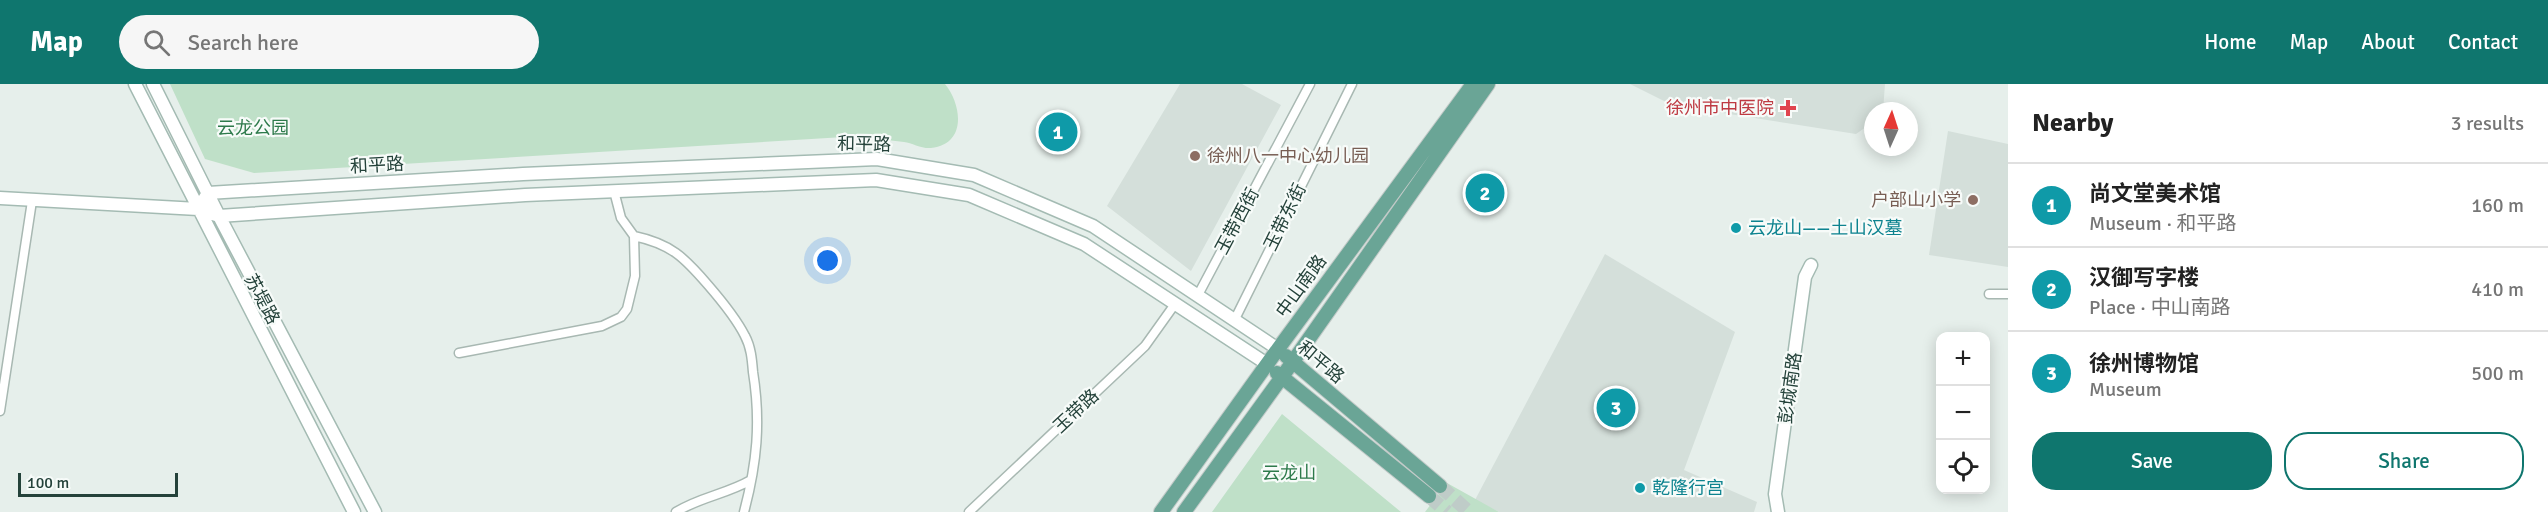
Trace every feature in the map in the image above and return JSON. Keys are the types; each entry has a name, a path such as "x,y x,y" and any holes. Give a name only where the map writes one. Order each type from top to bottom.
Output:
{"main road":[{"name":"苏堤路","path":"135,84 354,512"},
{"name":"苏堤路","path":"153,84 219,216 375,512"},
{"name":"中山南路","path":"1161,512 1266,364 1473,84"},
{"name":"中山南路","path":"1184,512 1293,362 1488,84"},
{"name":"和平路","path":"208,193 523,174 877,159 974,175 1093,226 1235,319 1278,349 1440,486"},
{"name":"和平路","path":"0,198 198,210 219,216 513,195 876,180 969,195 1084,244 1266,364 1429,496"},
{"path":"198,210 208,193"},
{"name":"彭城南路","path":"1778,512 1775,494 1805,277 1811,265"}],"street":[{"name":"玉带西街","path":"1198,295 1310,84"},
{"name":"玉带东街","path":"1235,319 1352,84"},
{"path":"459,353 602,326 621,317 627,309 635,276 634,236 621,218 614,191"},
{"path":"0,411 32,201"},
{"path":"634,236 670,247 686,258 720,299 746,337 757,396 758,416 756,462 744,512"},
{"path":"1989,294 2008,294"},
{"name":"玉带路","path":"969,512 1146,346 1175,304"},
{"path":"676,512 703,499 736,489 752,480"}],"shaded area":[{"name":"徐州八一中心幼儿园","path":"1180,84 1242,84 1281,105 1191,271 1107,206"},
{"name":"徐州市中医院","path":"1630,84 1885,84 1884,102 1864,102 1864,128 1856,134 1672,105"},
{"name":"户部山小学","path":"1948,131 2008,144 2008,267 1929,255"},
{"path":"1605,254 1735,332 1684,470 1757,502 1754,512 1499,512 1475,500"}],"green space":[{"name":"云龙公园","path":"170,84 945,84 955,102 958,122 956,132 951,139 943,145 931,148 896,141 844,137 254,173 205,159"},
{"name":"云龙山","path":"1282,414 1401,512 1212,512"},
{"path":"1447,483 1499,512 1425,512"}],"tunnel":[{"path":"1440,486 1469,512"},
{"path":"1429,496 1447,512"}],"place":[{"name":"徐州市中医院","path":"1788,108"},
{"name":"尚文堂美术馆","path":"1058,132"},
{"name":"徐州八一中心幼儿园","path":"1195,156"},
{"name":"汉御写字楼","path":"1485,193"},
{"name":"户部山小学","path":"1973,200"},
{"name":"云龙山——土山汉墓","path":"1736,228"},
{"name":"徐州博物馆","path":"1616,408"},
{"name":"乾隆行宫","path":"1640,488"}]}
